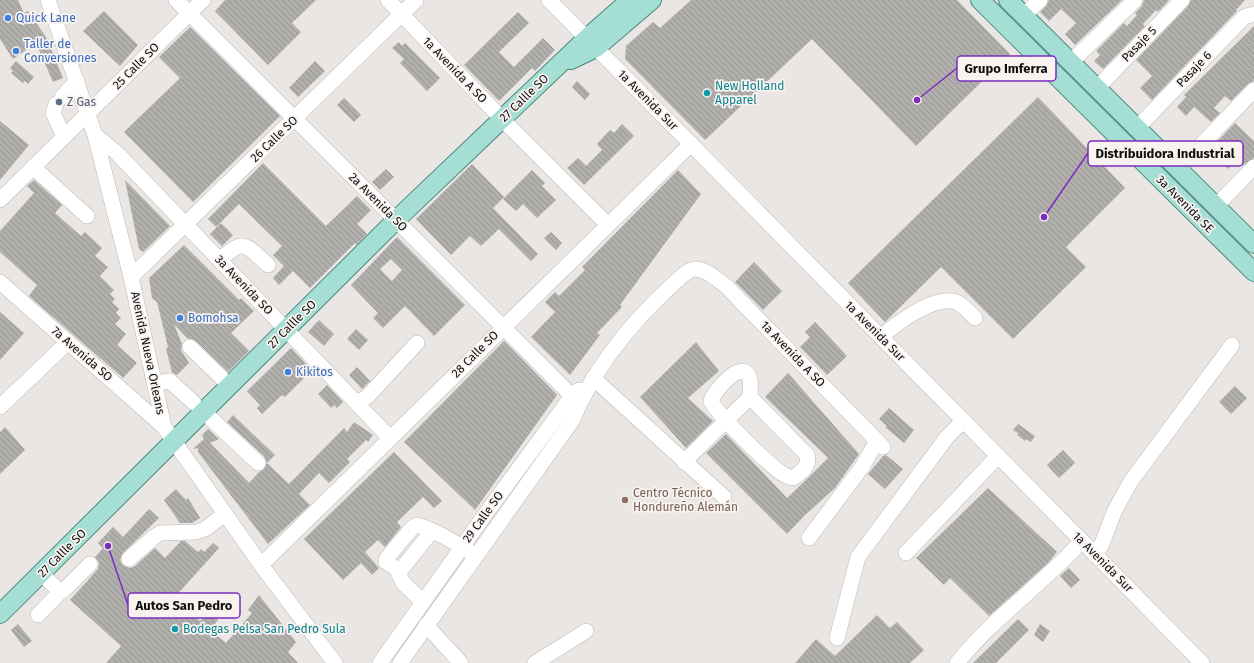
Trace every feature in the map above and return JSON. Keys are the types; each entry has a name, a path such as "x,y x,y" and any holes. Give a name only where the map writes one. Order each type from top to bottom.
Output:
{"main road":[{"path":"592,43 630,0"},
{"path":"592,43 652,0"},
{"name":"3a Avenida SE","path":"980,0 1251,264"},
{"name":"3a Avenida SE","path":"1008,0 1254,244"},
{"name":"27 Callle SO","path":"0,614 174,442 199,408 230,386 396,220 558,66 592,43"}],"street":[{"name":"Avenida Nueva Orleans","path":"48,0 95,135 131,277 164,427 261,566 335,663"},
{"name":"2a Avenida SO","path":"176,0 576,400"},
{"name":"25 Calle SO","path":"0,200 203,0"},
{"name":"1a Avenida A SO","path":"388,0 502,119 607,224"},
{"name":"26 Calle SO","path":"131,277 416,0"},
{"name":"1a Avenida Sur","path":"549,0 1202,663"},
{"path":"1024,15 1040,0"},
{"path":"1071,62 1135,0"},
{"name":"Pasaje 5","path":"1097,88 1182,0"},
{"name":"Pasaje 6","path":"1137,128 1244,17 1254,14"},
{"path":"64,137 53,113 59,100 77,81"},
{"path":"1178,169 1254,90"},
{"name":"3a Avenida SO","path":"95,135 117,153 390,438"},
{"name":"28 Calle SO","path":"261,566 503,326 691,144"},
{"path":"33,167 87,216"},
{"path":"1216,206 1254,167"},
{"path":"220,260 233,247 242,245 249,248 268,265"},
{"name":"1a Avenida A SO","path":"696,269 715,278 726,286 880,444 809,538"},
{"name":"29 Calle SO","path":"380,663 486,513 576,400 612,351 655,302 688,271 696,269"},
{"name":"7a Avenida SO","path":"0,282 164,427"},
{"path":"880,337 903,318 923,308 946,302 956,302 975,318"},
{"path":"0,407 68,342"},
{"path":"357,403 368,396 417,344"},
{"path":"1094,554 1101,546 1115,510 1131,481 1232,345"},
{"path":"190,347 230,386"},
{"path":"743,371 748,374 750,380 750,397 807,455 808,460 806,466 801,473 793,478 779,471 727,420 711,401 713,396 730,376 735,372 743,371"},
{"path":"593,378 724,497"},
{"path":"155,383 170,380 258,463"},
{"path":"684,462 750,397"},
{"name":"29 Calle SO","path":"400,663 572,421 576,400"},
{"path":"837,638 858,557 947,437 963,420"},
{"path":"906,553 998,456"},
{"path":"486,513 499,523"},
{"path":"129,559 160,533 196,532 205,529 225,514"},
{"path":"423,602 403,583 397,570 386,562 386,558 412,528 417,525 432,531 476,556"},
{"path":"957,663 993,625 1062,563 1082,541"},
{"path":"38,615 90,564"},
{"path":"41,573 60,592"},
{"path":"426,626 461,663"},
{"path":"535,663 586,631"}],"building":[{"name":"Taller de Conversiones","path":"0,0 18,0 24,13 28,11 46,37 63,78 53,82 36,43 13,59 0,39"},
{"path":"225,0 316,0 292,23 301,32 268,65 215,11"},
{"path":"691,0 957,0 1010,54 916,146 812,39 705,140 625,59 626,46 653,22 660,28"},
{"path":"1049,0 1122,0 1075,45 1065,34 1076,23 1061,9 1049,21 1040,12"},
{"path":"1144,0 1169,0 1158,12 1156,10 1143,24 1145,26 1103,69 1094,61 1100,55 1096,51 1124,23 1127,26 1137,15 1135,13 1142,6"},
{"path":"1191,0 1245,0 1236,10 1237,11 1152,100 1140,88 1152,76 1136,60 1188,6"},
{"path":"104,11 138,45 120,66 83,31"},
{"path":"518,12 529,23 499,52 514,67 543,38 555,50 535,71 532,68 499,101 464,65"},
{"path":"1254,26 1254,81 1248,84 1231,101 1225,96 1214,108 1220,113 1211,122 1194,107 1186,116 1177,107 1186,97 1184,95"},
{"path":"190,27 280,116 193,202 124,132 180,78 159,57"},
{"path":"399,42 402,46 405,43 440,78 427,91 400,63 404,59 392,48"},
{"path":"16,61 34,77 28,84 25,81 23,83 11,73 13,71 10,68"},
{"path":"315,61 325,71 298,97 289,88"},
{"path":"577,81 590,94 585,100 572,87"},
{"path":"1038,97 1125,188 1066,247 1086,267 1013,339 941,267 885,322 848,283"},
{"path":"344,98 361,115 354,122 337,105"},
{"path":"0,121 29,145 0,180"},
{"path":"1235,123 1254,141 1254,158 1242,166 1236,160 1228,169 1209,150"},
{"path":"622,124 634,136 584,185 567,168 578,158 586,166 602,150 597,144 610,130 614,133"},
{"path":"263,163 326,226 357,196 371,210 357,224 367,234 356,245 355,243 310,288 293,271 279,285 273,278 284,266 273,255 282,246 239,204 216,227 208,219"},
{"path":"472,164 504,197 493,208 538,254 531,261 499,229 481,246 470,236 451,255 416,219"},
{"path":"386,169 394,177 380,190 372,182"},
{"path":"532,170 545,183 542,186 556,200 537,218 523,204 516,211 503,199"},
{"path":"678,170 701,194 620,305 622,307 597,333 600,335 570,375 531,337 555,312 545,302 555,292 559,296 585,270 582,267"},
{"path":"34,180 62,205 55,213 81,236 85,232 102,248 95,256 108,267 100,276 114,290 110,294 115,299 112,302 119,309 116,313 121,318 115,324 126,334 117,345 137,363 123,378 29,296 37,285 0,252 0,231 34,193 27,186"},
{"path":"125,180 170,226 143,252 139,249"},
{"path":"221,223 233,235 222,246 210,234"},
{"path":"551,232 562,243 556,250 544,238"},
{"path":"397,237 465,305 434,336 405,306 383,328 373,318 378,313 351,285","holes":["391,259 402,270 392,281 380,269"]},
{"path":"184,245 239,300 241,298 254,311 231,333 249,351 228,372 196,341 187,338 174,324 182,344 181,350 189,363 177,375 172,372 166,349 168,347 157,302 152,298 149,278"},
{"path":"754,262 782,291 763,310 735,282"},
{"path":"0,312 24,333 0,360"},
{"path":"319,320 334,334 324,346 308,332"},
{"path":"815,322 847,356 827,375 800,347 810,337 805,332"},
{"path":"356,329 368,340 359,350 347,339"},
{"path":"504,341 557,395 475,510 404,442"},
{"path":"696,342 719,371 688,398 713,421 686,448 640,397"},
{"name":"Kikitos","path":"291,348 312,370 285,397 282,395 262,414 257,408 260,405 247,391"},
{"path":"357,367 370,381 362,389 349,375"},
{"path":"788,373 859,454 835,488 804,516 787,534 706,453 726,434 787,498 808,478 828,458 765,397"},
{"path":"327,385 343,402 337,408 334,405 331,408 318,394"},
{"path":"1235,386 1247,398 1231,414 1219,402"},
{"path":"889,408 914,430 904,443 885,427 887,426 879,419"},
{"path":"233,415 275,455 267,463 264,456 227,422"},
{"path":"354,422 373,435 368,442 366,440 347,459 350,462 329,483 319,473 299,494 310,505 268,544 198,452 198,448 193,449 204,439 202,435 208,429 219,439 210,443 249,483 259,472 264,469 267,463 289,484 344,428 347,432"},
{"path":"1018,424 1035,436 1031,442 1026,439 1025,441 1013,430"},
{"path":"5,427 25,450 0,474 0,432"},
{"path":"1063,450 1075,463 1059,478 1047,465"},
{"path":"394,452 442,501 434,508 423,497 397,522 401,527 385,547 378,540 365,552 379,568 372,575 361,563 343,580 304,539"},
{"path":"886,455 903,469 885,489 868,474 883,456"},
{"path":"988,488 1057,552 1048,563 989,616 950,578 944,585 916,558"},
{"path":"176,489 186,500 188,498 200,518 192,523 180,523 164,500"},
{"path":"149,509 159,518 123,553 120,560 123,565 130,568 135,566 155,548 165,558 181,541 185,541 198,552 201,549 204,552 213,543 219,548 174,598 200,621 205,616 209,618 212,614 218,620 215,624 218,626 213,632 226,643 252,613 248,610 259,595 296,642 288,652 298,663 106,663 121,646 70,600 98,569 99,562 95,557 103,548 98,543 113,527 123,537"},
{"path":"1069,568 1080,580 1071,588 1060,576"},
{"path":"877,615 890,628 897,622 924,650 910,663 795,663 816,639 835,656"},
{"path":"1018,619 1029,630 996,663 973,663"},
{"path":"18,624 32,641 24,647 11,630"},
{"path":"1040,624 1050,631 1043,642 1034,635"}],"place":[{"name":"Quick Lane","path":"8,18"},
{"name":"Taller de Conversiones","path":"16,51"},
{"name":"New Holland Apparel","path":"707,93"},
{"name":"Grupo Imferra","path":"917,100"},
{"name":"Z Gas","path":"59,102"},
{"name":"Distribuidora Industrial","path":"1044,217"},
{"name":"Bomohsa","path":"180,318"},
{"name":"Kikitos","path":"288,372"},
{"name":"Centro Técnico Hondureño Alemán","path":"625,500"},
{"name":"Autos San Pedro","path":"108,546"},
{"name":"Bodegas Pelsa San Pedro Sula","path":"175,629"}]}
